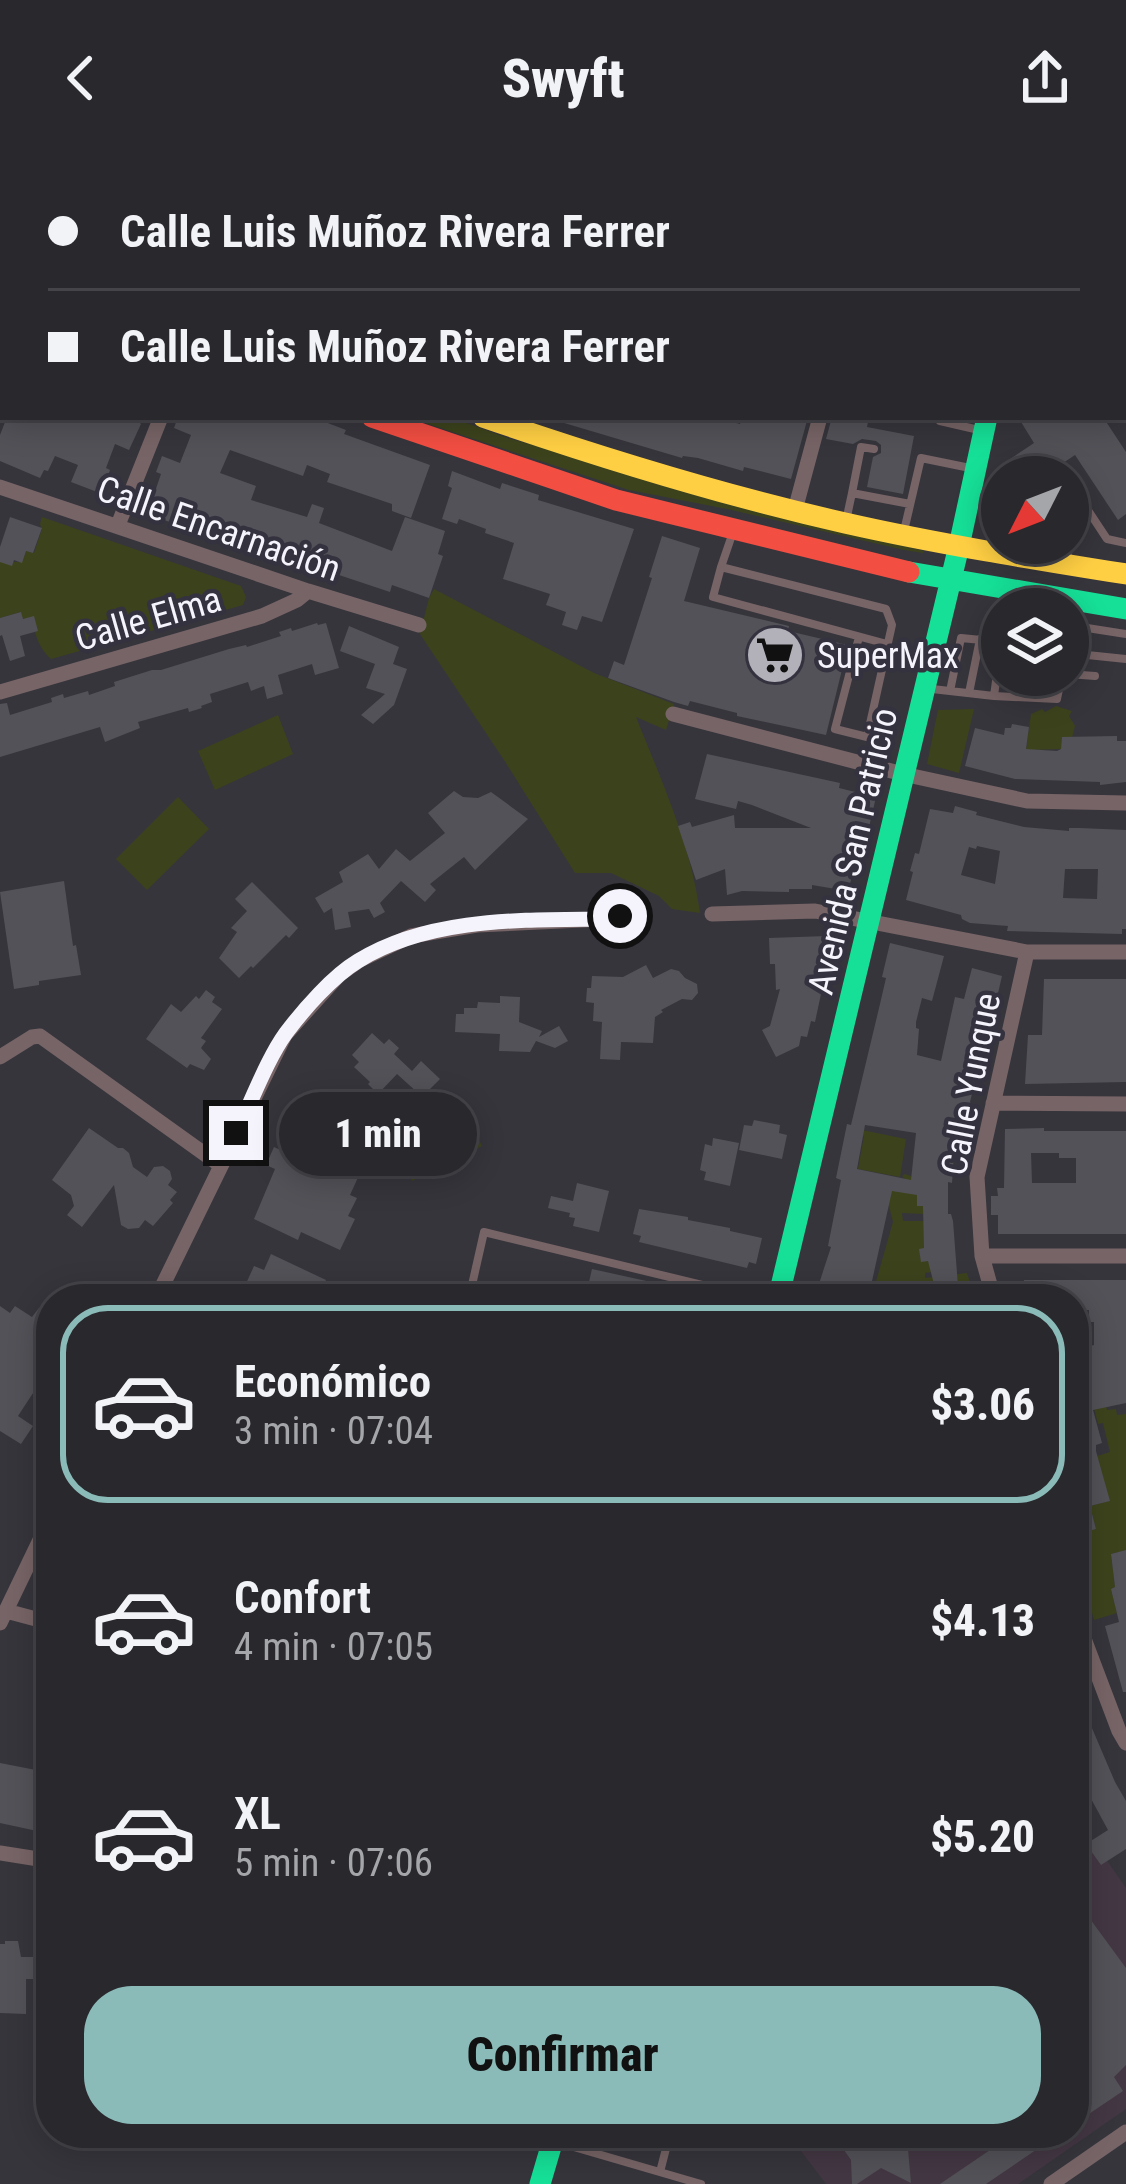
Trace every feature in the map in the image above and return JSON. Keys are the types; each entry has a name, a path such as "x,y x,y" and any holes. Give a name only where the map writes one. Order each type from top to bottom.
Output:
{"main road":[{"path":"381,420 616,500 981,589"},
{"path":"492,420 566,446 795,510 981,548"},
{"name":"Avenida San Patricio","path":"782,1284 986,424"},
{"path":"1089,561 1126,574"},
{"path":"1089,606 1126,609"},
{"path":"540,2184 551,2148"}],"street":[{"path":"118,525 160,420"},
{"path":"795,510 819,420"},
{"name":"Calle Encarnación","path":"0,487 419,625"},
{"name":"Calle Elma","path":"0,692 262,616 308,591"},
{"path":"673,714 1027,802 1126,803"},
{"path":"712,914 815,911 1027,952 1126,952"},
{"path":"163,1284 285,1035 339,974 411,936 477,925 603,919"},
{"name":"Calle Yunque","path":"990,1284 982,1256 977,1177 1027,952"},
{"path":"0,1057 40,1036 220,1166"},
{"path":"993,1103 1126,1104"},
{"path":"982,1256 1126,1256"},
{"path":"36,1548 3,1617 36,1621"},
{"path":"1089,1660 1126,1743"},
{"path":"0,1853 36,1859"},
{"path":"1051,2184 1126,2132"}],"lane":[{"path":"940,421 986,424"},
{"path":"846,521 861,446 874,449"},
{"path":"904,534 916,457 976,470"},
{"path":"857,466 870,470"},
{"path":"852,493 910,504"},
{"path":"1089,512 1107,539 1126,543"},
{"path":"734,529 712,597 887,644"},
{"path":"722,567 886,609 892,625 867,737 835,729"},
{"path":"1089,630 1126,634"},
{"path":"829,754 860,637"},
{"path":"950,691 962,638 980,639 969,693"},
{"path":"1089,653 1126,659"},
{"path":"1089,676 1095,676"},
{"path":"925,688 981,694"},
{"path":"994,696 1058,696"},
{"path":"472,1284 484,1232 698,1284"},
{"path":"587,2148 701,2184"},
{"path":"660,2172 666,2148"}],"shaded area":[{"path":"1089,1835 1126,1888 1126,2109 1089,2135"},
{"path":"799,2148 1070,2148 1018,2184 826,2184"}],"green space":[{"path":"416,420 458,420 511,439 924,551 904,550 629,490"},
{"path":"42,517 241,586 246,597 243,605 51,659 39,644 38,630 20,612 0,618 0,562 22,562 26,551 34,553"},
{"path":"434,589 594,673 674,704 666,730 636,717 683,838 700,913 672,909 659,896 611,873 575,873 420,634"},
{"path":"1056,706 1072,711 1072,738 1062,738 1061,749 1026,750 1031,714"},
{"path":"974,709 959,773 927,764 938,710"},
{"path":"278,715 293,754 215,790 198,751"},
{"path":"178,797 209,829 147,890 116,859"},
{"path":"463,1108 482,1146 412,1181 392,1143"},
{"path":"852,1128 906,1139 900,1177 858,1169 864,1136"},
{"path":"902,1176 919,1179 926,1203 924,1214 902,1213 903,1221 925,1221 932,1272 925,1273 925,1278 967,1273 970,1284 875,1284 893,1222 889,1206 875,1203 905,1179"},
{"path":"1105,1398 1107,1410 1126,1414 1126,1550 1111,1554 1117,1613 1094,1620 1089,1602 1089,1531 1096,1529 1090,1506 1109,1501 1097,1456 1110,1452 1092,1400"}],"building":[{"path":"6,420 140,420 141,424 129,450 115,444 106,468 112,477 105,495 71,482 78,465 55,456 40,478 0,461 0,435"},
{"path":"177,420 320,420 346,430 344,434 430,465 411,518 392,511 392,504 327,482 330,474 307,465 303,476 230,450 220,473 256,486 251,500 307,517 312,504 324,508 319,523 392,551 405,517 445,531 438,554 443,556 429,598 392,585 390,592 318,568 321,560 275,545 245,543 248,536 222,526 220,533 188,520 171,517 170,522 147,515 162,456 180,463 191,435 174,428"},
{"path":"554,420 725,420 740,424 741,420 807,420 791,479 682,458"},
{"path":"831,420 868,420 867,427 914,436 903,494 867,487 873,457 881,453 876,441 862,439 853,444 826,439"},
{"path":"1020,420 1105,420 1126,452 1126,514 1118,520 1089,476 1089,456 1014,456 1034,443"},
{"path":"452,471 500,489 502,483 539,495 538,500 634,529 602,622 582,616 577,630 562,625 566,612 546,605 550,594 503,579 514,543 459,519 457,524 442,519"},
{"path":"10,517 42,528 33,553 26,551 22,563 14,560 12,566 0,562"},
{"path":"662,536 700,548 684,601 848,645 826,735 690,701 688,706 608,678 614,661 624,665"},
{"path":"21,612 23,619 34,616 38,631 20,636 25,656 10,661 0,636 0,618"},
{"path":"326,623 339,668 315,675 312,664 278,675 283,694 267,699 264,686 251,691 248,682 210,694 212,702 202,708 138,722 140,728 105,742 100,727 0,757 0,704 7,703 10,715 63,694 64,698 88,691 89,695 152,670 247,647 281,636 279,632"},
{"path":"349,626 399,647 393,664 407,669 394,705 373,724 361,715 385,694 366,688 375,664 340,651"},
{"path":"1012,724 1029,727 1026,749 1057,751 1062,737 1117,736 1117,741 1126,741 1126,782 1100,785 1015,779 965,766 975,728 1004,735"},
{"path":"707,754 840,783 839,788 876,797 859,870 854,869 848,891 812,885 812,889 789,892 727,895 725,869 696,880 678,826 690,822 692,827 734,815 735,828 811,828 738,801 736,809 695,799"},
{"path":"454,791 478,798 491,792 528,819 475,870 464,857 430,884 436,890 425,902 401,881 380,903 385,912 374,918 369,909 348,912 351,927 335,930 332,908 324,913 315,898 343,882 339,872 368,854 379,869 396,849 410,861 445,833 428,813"},
{"path":"955,806 1024,827 1126,830 1126,929 1122,934 1007,931 1008,926 970,923 961,915 906,900 930,809 953,813","holes":["969,847 1000,851 995,884 961,875","1065,869 1098,869 1097,899 1063,898"]},
{"path":"64,881 81,975 14,989 0,892"},
{"path":"252,882 298,928 239,978 219,958 237,932 231,928 247,911 235,899"},
{"path":"827,936 831,970 825,970 825,994 821,994 815,1022 811,1021 807,1037 801,1036 799,1046 776,1057 762,1030 770,1026 780,989 776,990 775,964 770,964 769,938"},
{"path":"890,943 944,956 932,1001 922,998 916,1022 917,1055 941,1061 955,997 964,999 972,968 1002,976 970,1102 974,1107 970,1123 965,1122 958,1153 954,1152 952,1183 948,1182 958,1284 934,1284 919,1249 924,1248 923,1206 917,1206 917,1195 892,1191 871,1284 819,1284 831,1247 841,1180 836,1178 847,1124 851,1125 886,978 882,977","holes":["865,1125 916,1133 911,1180 857,1169"]},
{"path":"646,965 653,978 671,969 679,971 697,984 698,993 692,1000 682,999 661,1010 655,1017 653,1043 621,1042 620,1060 600,1059 602,1022 593,1021 594,1003 586,1002 592,976 623,977"},
{"path":"1044,979 1126,979 1126,1082 1025,1084 1028,1035 1042,1035"},
{"path":"206,990 222,1009 201,1038 206,1041 201,1048 211,1059 204,1070 190,1064 187,1068 146,1039 171,1004 181,1012"},
{"path":"500,996 520,997 519,1022 542,1031 539,1037 559,1026 568,1041 555,1048 536,1041 530,1052 499,1051 500,1034 455,1032 456,1014 477,1008 478,1002 500,1003"},
{"path":"372,1033 384,1044 389,1039 399,1048 394,1054 412,1071 421,1061 440,1079 430,1089 436,1095 429,1103 397,1074 378,1094 354,1067 359,1062 352,1055"},
{"path":"754,1120 780,1125 779,1133 787,1135 782,1159 739,1150 744,1125 752,1126"},
{"path":"297,1127 366,1160 350,1195 357,1198 348,1216 355,1219 340,1250 301,1232 298,1240 254,1219 275,1169 266,1165 274,1147 285,1152"},
{"path":"89,1128 129,1153 133,1167 147,1177 154,1167 170,1171 168,1185 177,1192 153,1226 145,1220 139,1228 121,1225 114,1185 82,1227 67,1215 74,1206 71,1195 52,1180"},
{"path":"1005,1129 1126,1131 1126,1234 998,1234 991,1196 998,1196 997,1188 1004,1188","holes":["1031,1153 1059,1153 1059,1158 1076,1158 1076,1183 1032,1183"]},
{"path":"713,1138 739,1143 730,1186 704,1180 706,1172 700,1170 705,1144 712,1146"},
{"path":"577,1183 609,1191 599,1232 573,1226 575,1218 570,1213 548,1208 551,1196 573,1201"},
{"path":"639,1209 762,1238 756,1264 749,1262 747,1268 639,1242 641,1236 633,1234"},
{"path":"271,1254 326,1280 324,1284 246,1284 254,1266 264,1270"},
{"path":"592,1269 660,1284 588,1284"},
{"path":"1024,1280 1126,1280 1126,1403 1093,1410 1102,1443 1096,1451 1110,1501 1090,1506 1096,1529 1089,1531 1089,1346 1094,1345 1094,1322 1089,1322 1089,1284 1024,1284"},
{"path":"0,1306 10,1313 15,1306 32,1317 36,1312 36,1391 18,1416 33,1426 21,1444 0,1431"},
{"path":"1126,1550 1123,1692 1105,1626 1119,1622 1111,1589 1115,1587 1111,1554"},
{"path":"1089,1721 1126,1801 1126,1849 1101,1865 1089,1842 1108,1830 1089,1795"},
{"path":"0,1763 36,1770 36,1831 0,1823"},
{"path":"1089,1917 1126,1968 1126,2065 1114,2077 1123,2091 1089,2114"},
{"path":"18,1941 21,1957 36,1957 36,1979 26,1979 26,2014 0,2013 0,1944"},
{"path":"840,2148 910,2148 911,2183 881,2168 852,2184 851,2160"},
{"path":"993,2148 1039,2148 986,2184 940,2184"}],"traffic: fast":[{"path":"959,546 986,420"},
{"path":"782,1284 959,546"},
{"path":"909,572 1126,609"},
{"path":"540,2184 551,2148"}],"traffic: slow":[{"path":"492,420 662,475 799,512 1126,574"}],"traffic: jam":[{"path":"381,420 616,500 909,572"}],"place":[{"name":"SuperMax","path":"775,655"}],"route":[{"path":"236,1133 285,1035 339,974 360,960 411,936 477,925 603,919 611,911 620,916"}]}
